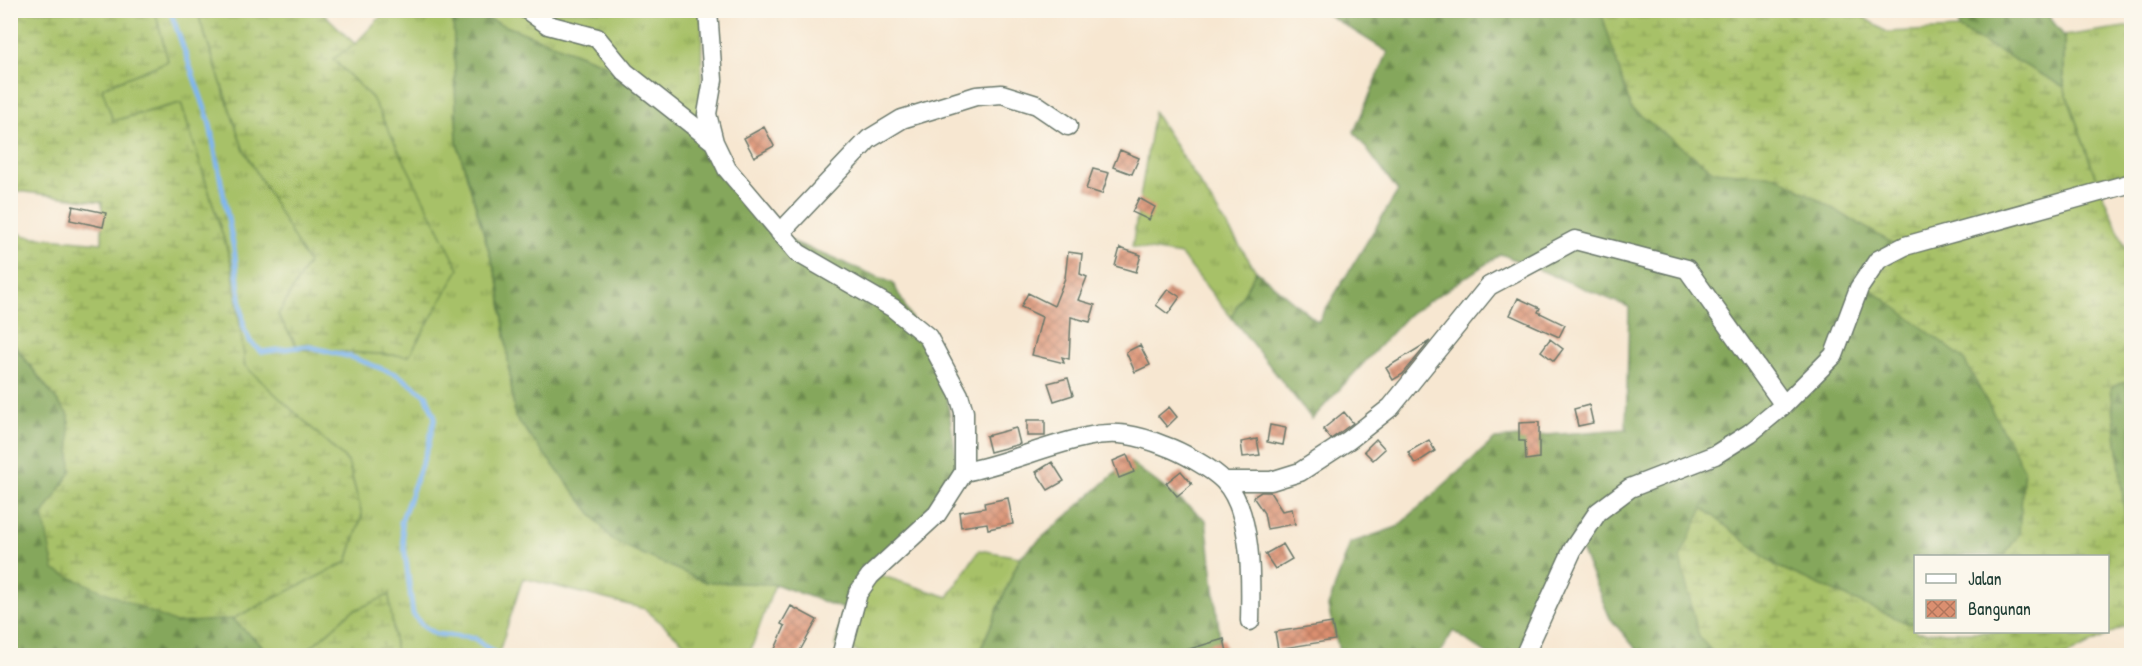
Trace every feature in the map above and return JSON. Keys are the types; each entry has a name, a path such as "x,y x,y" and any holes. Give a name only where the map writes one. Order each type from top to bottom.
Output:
{"street":[{"path":"527,10 548,25 597,38 625,72 714,142"},
{"path":"708,10 712,80 707,114 714,142 727,169 798,253 893,308 928,337 959,395 964,412 963,472 937,514 870,576 858,593 841,656"},
{"path":"780,233 869,139 911,116 976,96 1002,94 1037,105 1068,126"},
{"path":"1524,656 1573,549 1598,512 1630,488 1715,455 1750,433 1784,405 1834,355 1859,288 1878,260 1905,246 2132,183"},
{"path":"1224,481 1271,481 1300,472 1349,440 1391,407 1489,286 1575,240 1687,269 1784,405"},
{"path":"963,472 996,466 1086,437 1119,433 1136,435 1174,449 1224,481 1240,510 1252,563 1250,621"}],"green space":[{"path":"11,11 155,11 168,61 102,88 113,121 181,103 232,265 245,366 348,462 362,515 347,562 232,619 176,623 54,570 43,515 71,472 69,416 11,340 11,230 26,236 102,243 102,202 11,190"},
{"path":"155,11 197,11 243,148 308,263 278,315 299,349 409,356 372,98 332,59 355,44 386,11 453,11 457,143 499,285 515,417 705,582 775,584 749,655 698,655 645,609 523,578 498,655 396,655 389,596 351,612 302,655 272,655 232,619 347,562 362,515 348,462 244,366 232,265 181,103 113,121 101,88 168,61"},
{"path":"197,11 321,11 355,44 333,59 372,98 459,269 409,356 299,349 278,315 308,263 243,148"},
{"path":"453,11 467,11 630,74 701,127 777,235 893,283 944,380 959,474 844,609 775,584 705,582 613,541 515,417 499,285 457,143"},
{"path":"467,11 702,11 701,127 630,74"},
{"path":"1322,11 1601,11 1631,108 1713,171 1777,176 1893,243 1859,280 1963,358 2024,469 2019,534 2005,555 1914,555 1914,622 1909,624 1776,566 1703,508 1699,637 1716,655 1641,655 1610,618 1577,540 1526,655 1488,655 1453,631 1439,655 1340,655 1328,607 1350,543 1397,527 1495,439 1626,429 1629,307 1501,254 1408,315 1312,419 1231,317 1256,271 1318,322 1398,191 1354,132 1388,52"},
{"path":"1601,11 1854,11 1886,32 1959,29 2064,87 2096,179 2128,253 2131,253 2131,398 2124,381 2111,388 2125,516 2131,521 2131,623 2066,656 1716,656 1699,637 1680,558 1703,508 1776,566 1909,624 1914,622 1914,633 2109,633 2109,555 2005,555 2019,534 2024,469 1963,358 1859,280 1892,243 1777,176 1713,171 1631,108"},
{"path":"1956,11 2045,11 2064,36 2064,87 1959,29"},
{"path":"2131,26 2131,173 2096,178 2064,87 2064,36"},
{"path":"1154,112 1256,271 1231,317 1181,255 1132,247"},
{"path":"10,340 69,416 71,472 43,515 176,623 232,619 272,655 11,655"},
{"path":"2124,381 2131,398 2131,521 2125,516 2111,388"},
{"path":"1129,461 1206,520 1222,655 978,656 1020,557"},
{"path":"979,550 1020,557 978,655 871,655 835,646 844,609 874,573 948,597"},
{"path":"389,595 396,655 302,655 351,612"}],"building":[{"path":"764,127 774,146 754,157 744,138"},
{"path":"1120,150 1139,158 1132,174 1113,167"},
{"path":"1093,169 1109,173 1102,194 1086,189"},
{"path":"1139,198 1155,207 1149,220 1132,212"},
{"path":"73,206 106,213 103,227 70,220"},
{"path":"1120,248 1141,255 1136,272 1115,266"},
{"path":"1068,252 1082,254 1080,274 1087,277 1078,300 1095,305 1090,322 1071,317 1069,359 1062,357 1064,363 1032,355 1042,317 1021,307 1028,293 1054,306 1065,278"},
{"path":"1168,289 1180,297 1168,314 1156,305"},
{"path":"1518,298 1540,308 1538,312 1565,325 1559,337 1510,315"},
{"path":"1550,339 1563,349 1554,361 1541,351"},
{"path":"1430,341 1403,374 1393,380 1386,368"},
{"path":"1140,345 1150,365 1135,372 1126,352"},
{"path":"1068,378 1073,395 1054,401 1048,383"},
{"path":"1589,405 1593,423 1578,426 1574,409"},
{"path":"1169,407 1177,417 1167,427 1158,416"},
{"path":"1344,412 1353,423 1331,439 1323,429"},
{"path":"1027,420 1045,420 1045,436 1027,436"},
{"path":"1539,422 1539,458 1526,460 1525,441 1519,441 1519,423"},
{"path":"1270,425 1286,428 1283,445 1267,442"},
{"path":"1016,428 1020,444 990,452 986,436"},
{"path":"1257,439 1260,455 1243,457 1241,442"},
{"path":"1376,439 1385,449 1373,460 1364,451"},
{"path":"1429,440 1435,451 1415,464 1408,452"},
{"path":"1127,455 1134,472 1119,478 1113,461"},
{"path":"1052,462 1064,481 1048,490 1036,472"},
{"path":"1181,471 1192,484 1177,496 1166,483"},
{"path":"1261,492 1270,492 1282,511 1292,509 1295,524 1267,529 1264,513 1253,497"},
{"path":"1008,498 1013,524 988,529 987,523 961,527 959,512 985,508 984,503"},
{"path":"1283,544 1292,559 1275,569 1265,554"},
{"path":"791,606 817,620 797,656 772,656 785,626 781,624"},
{"path":"1332,623 1335,640 1278,649 1275,632"},
{"path":"1224,639 1228,656 1179,656 1179,652"}],"waterway":[{"path":"170,10 209,120 234,249 244,329 251,343 262,352 307,346 351,357 398,375 426,395 435,417 428,447 401,522 413,614 423,626 436,634 474,638 499,656"}]}
